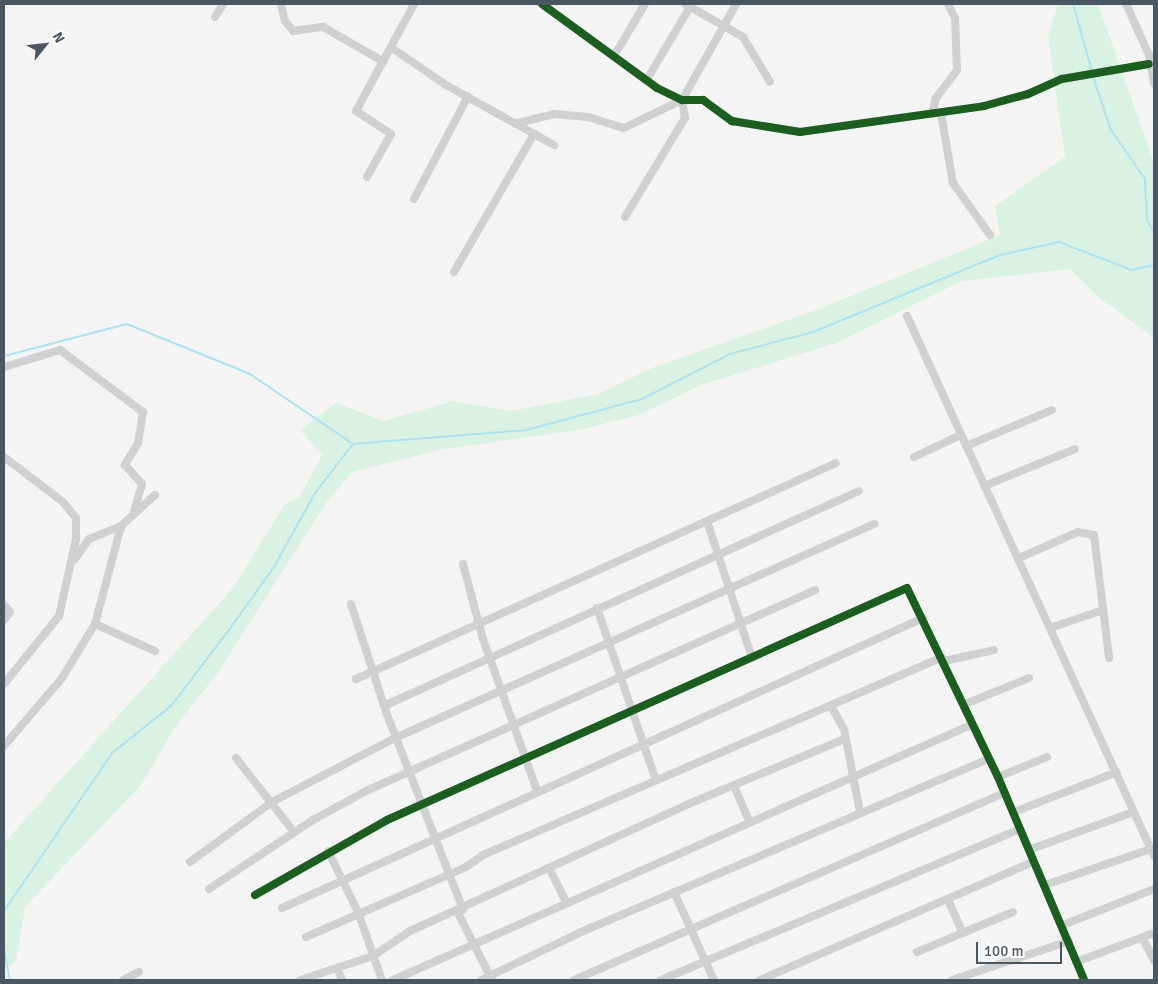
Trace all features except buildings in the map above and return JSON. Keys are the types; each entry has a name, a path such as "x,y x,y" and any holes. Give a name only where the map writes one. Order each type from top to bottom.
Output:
{"street":[{"path":"214,17 223,4"},
{"path":"281,4 285,21 294,31 323,27 384,62"},
{"path":"367,176 391,134 356,111 392,48 414,4"},
{"path":"542,4 646,81 682,100"},
{"path":"614,56 645,4"},
{"path":"625,217 685,118 682,100 736,4"},
{"path":"932,114 936,98 957,70 955,18 948,4"},
{"path":"1126,4 1149,64 1154,84"},
{"path":"646,81 687,6 745,40 770,82"},
{"path":"392,48 468,96 554,145"},
{"path":"518,123 554,114 588,117 624,128 682,100 703,100 736,122 800,132 942,113 1028,94 1062,79 1149,64"},
{"path":"414,199 468,96"},
{"path":"942,113 954,183 990,234"},
{"path":"454,272 534,134"},
{"path":"907,316 984,486 1019,558 1080,702 1117,772 1133,812 1153,852 1045,885"},
{"path":"4,367 60,350 142,412 138,443 125,465 142,484 133,515"},
{"path":"966,446 1052,410"},
{"path":"914,457 961,435"},
{"path":"984,486 1075,449"},
{"path":"4,458 63,502 76,518 66,589 50,630 4,684"},
{"path":"356,679 478,622 836,463"},
{"path":"386,705 596,608 718,557 859,491"},
{"path":"66,589 73,585 77,550 96,534 120,526 156,496"},
{"path":"707,521 752,658"},
{"path":"190,862 272,802 396,738 874,524"},
{"path":"4,746 62,678 95,624 108,589 120,526"},
{"path":"1019,558 1078,532 1094,535 1109,658"},
{"path":"463,564 478,622 537,791"},
{"path":"255,895 328,851 422,805 904,588 912,592 942,659 965,704 971,725 987,760 998,777 1020,829 1031,849 1033,862 1063,925 1083,980"},
{"path":"209,889 294,832 408,772 815,590"},
{"path":"351,604 376,670 408,772 435,837 446,875 474,943 491,978"},
{"path":"4,605 10,613 4,620"},
{"path":"596,608 656,780"},
{"path":"1050,628 1103,610"},
{"path":"282,908 435,837 923,618"},
{"path":"95,624 155,651"},
{"path":"306,937 358,912 446,875 656,780 942,659 994,650"},
{"path":"965,704 1029,678"},
{"path":"831,706 842,722 842,740 853,777 860,812"},
{"path":"393,980 971,725"},
{"path":"300,980 373,956 410,931 550,870 734,786 842,740"},
{"path":"998,777 1047,757"},
{"path":"236,758 294,832"},
{"path":"481,980 491,978 674,892 987,760"},
{"path":"1014,812 1117,772"},
{"path":"734,786 750,823"},
{"path":"574,980 691,927 1005,793"},
{"path":"1031,849 1133,812"},
{"path":"661,980 1020,829"},
{"path":"328,851 340,880 358,912 382,980"},
{"path":"760,980 949,902 1033,862"},
{"path":"550,870 567,903"},
{"path":"1063,925 1154,889"},
{"path":"674,892 714,980"},
{"path":"949,902 963,933"},
{"path":"917,952 1013,912"},
{"path":"1076,962 1154,933"},
{"path":"1142,937 1154,961"},
{"path":"952,980 1069,941"},
{"path":"337,968 342,980"},
{"path":"123,980 139,972"}],"green space":[{"path":"1058,4 1098,4 1154,163 1154,338 1100,298 1070,269 962,281 836,343 701,385 639,415 578,430 439,450 352,472 326,503 217,674 175,727 141,785 25,907 16,961 4,970 4,843 233,588 285,504 299,498 322,455 300,430 336,403 384,421 453,401 511,411 598,394 652,368 822,308 1000,235 995,206 1065,157 1048,37"}],"waterway":[{"path":"1073,4 1092,71"},
{"path":"1093,76 1111,130 1145,179 1147,220 1154,232"},
{"path":"4,911 112,753 171,706 229,630 274,567 315,493 353,444 526,430 642,399 730,354 813,332 1000,255 1059,242 1132,270 1154,265"},
{"path":"4,356 127,324 250,374 353,444"},
{"path":"4,950 10,980"}],"cycle path":[{"path":"542,4 657,88 682,100 703,100 732,121 800,132 984,106 1028,94 1062,79 1149,64"},
{"path":"255,895 387,820 907,588 998,777 1084,980"}]}
